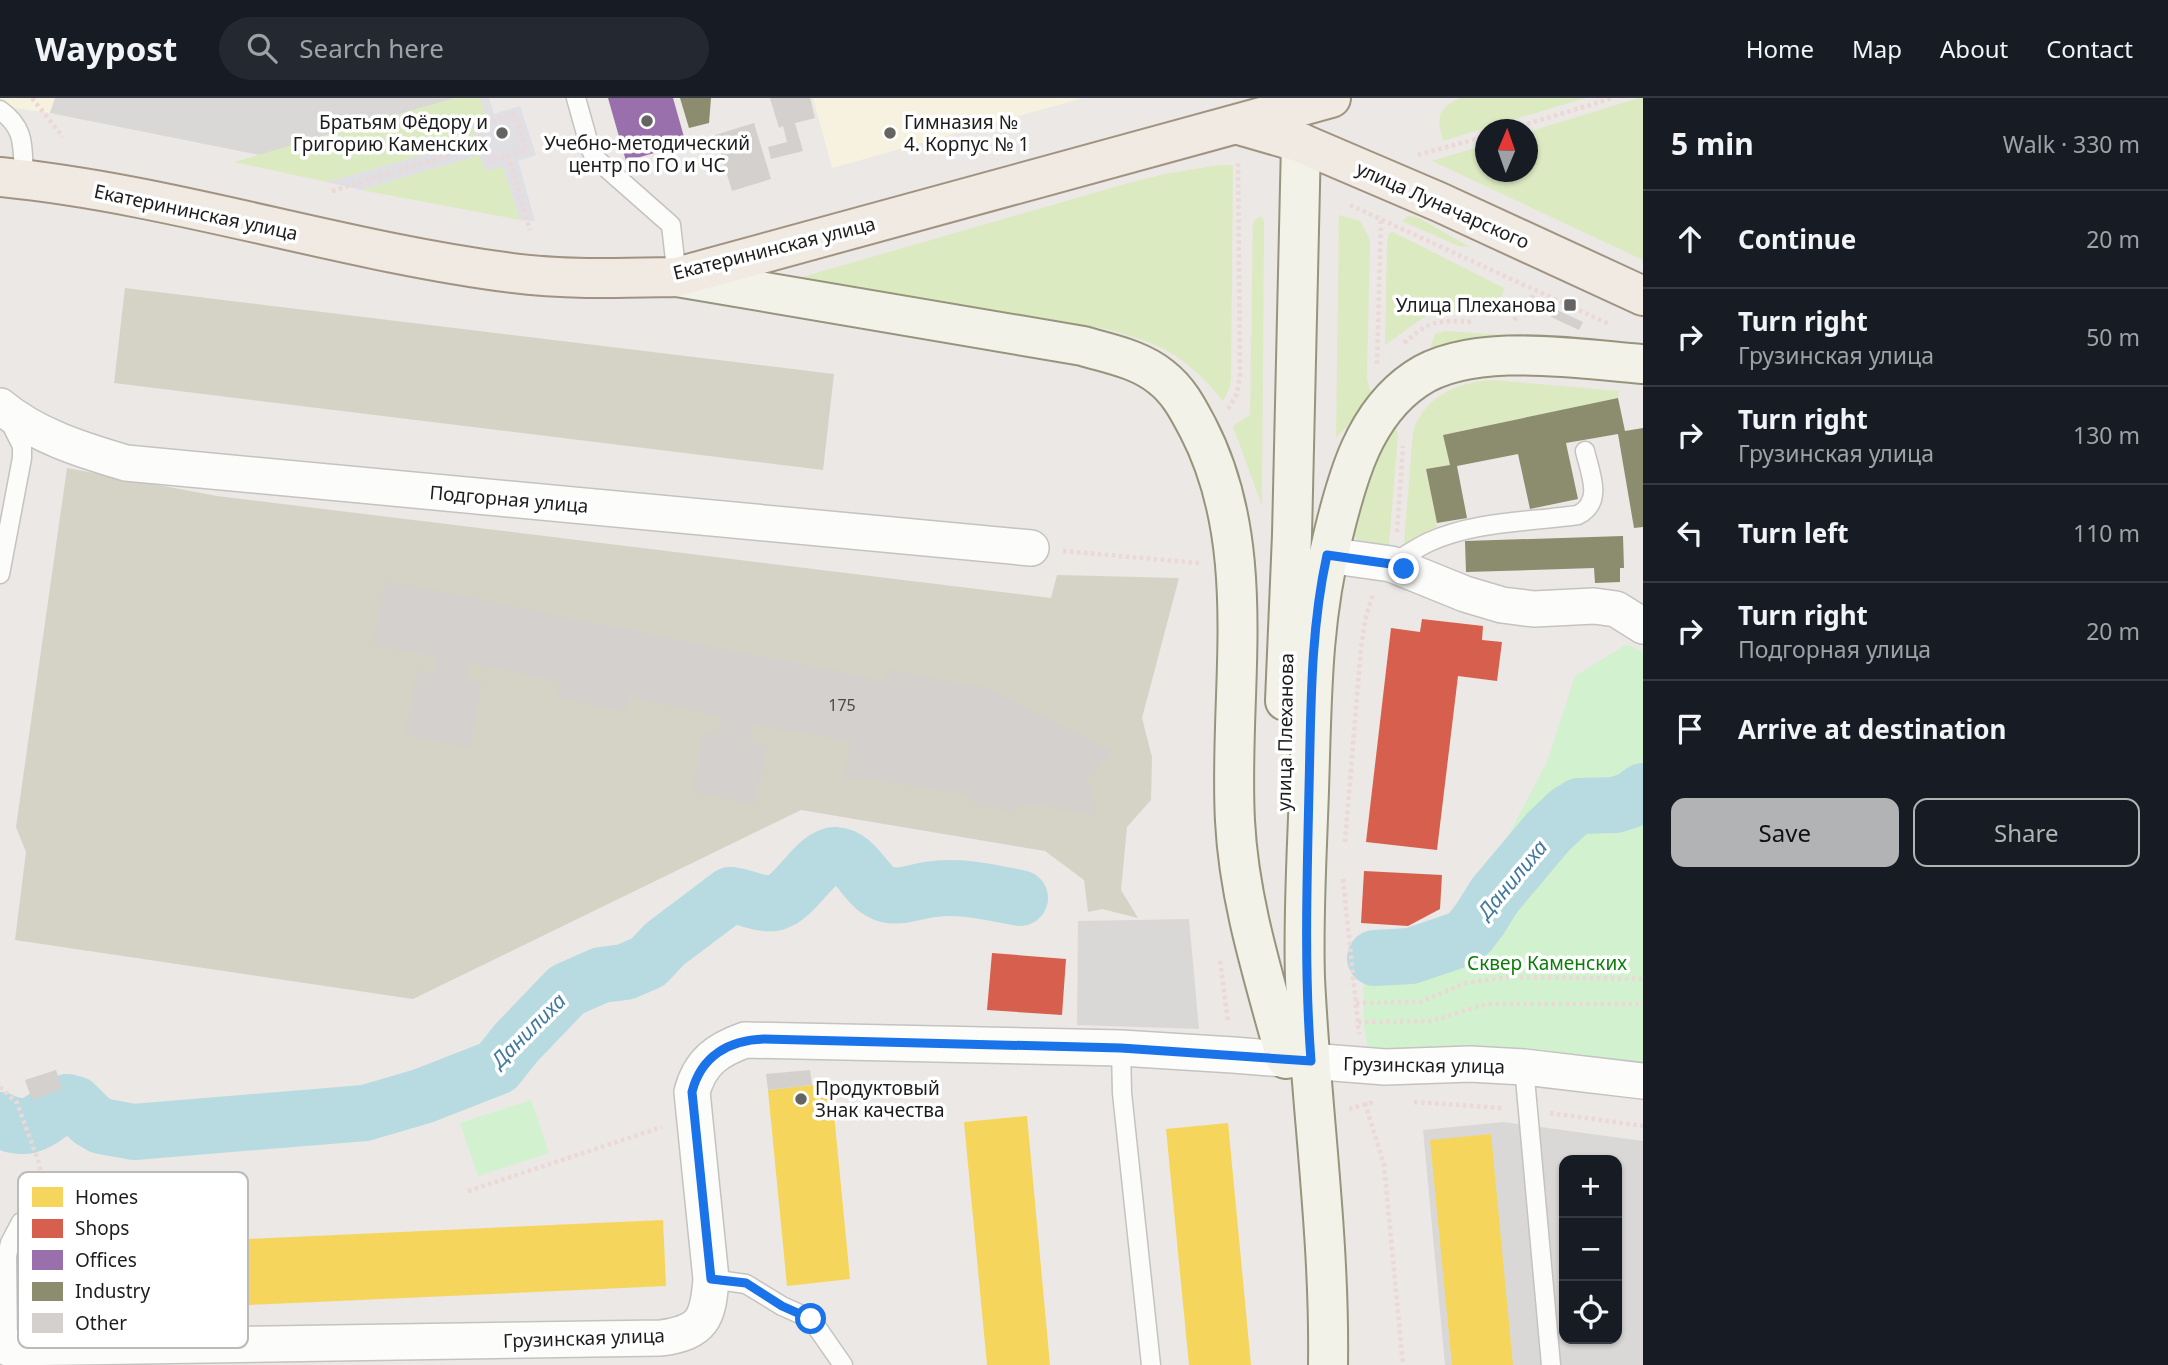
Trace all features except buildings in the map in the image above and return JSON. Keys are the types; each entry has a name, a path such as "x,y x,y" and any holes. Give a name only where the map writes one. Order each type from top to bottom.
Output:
{"main road":[{"name":"Екатерининская улица","path":"12,178 152,202 365,248 514,274 600,278 677,276 1238,143 1307,112"},
{"name":"улица Луначарского","path":"1307,112 1439,202 1643,296"},
{"name":"улица Плеханова","path":"1307,112 1284,729 1284,933 1287,997 1298,1060 1314,1365"},
{"path":"677,276 1083,346 1142,365 1164,379 1178,394 1209,452 1223,494 1233,542 1238,622 1233,749 1235,823 1249,919 1298,1060"},
{"path":"1328,1365 1328,1301 1298,1060 1305,925 1311,682 1317,609 1327,555 1343,495 1365,439 1387,405 1418,378 1444,366 1495,356 1643,364"}],"street":[{"name":"Подгорная улица","path":"0,407 12,416 71,446 126,463 1031,548"},
{"path":"1327,555 1394,550 1484,601 1534,609 1606,607 1628,615 1643,626"},
{"name":"Грузинская улица","path":"248,1344 661,1338 696,1328 704,1319 709,1303 711,1279 692,1092 703,1066 720,1051 745,1040 1121,1048 1385,1067 1470,1064 1524,1067 1643,1081"}],"lane":[{"path":"576,98 595,158 671,225 677,276"},
{"path":"0,110 17,124 21,134 12,178"},
{"path":"0,407 22,446 21,468 0,574"},
{"path":"1394,550 1464,531 1512,522 1578,515 1587,510 1594,499 1585,451"},
{"path":"1121,1048 1122,1093 1151,1365"},
{"path":"1524,1067 1551,1365"},
{"path":"4,1348 7,1255 18,1228"},
{"path":"711,1279 746,1283 782,1306 811,1319 843,1365"}],"path":[{"path":"32,98 63,137"},
{"path":"1538,121 1613,98"},
{"path":"514,114 526,150 489,161 484,144 477,126 514,114"},
{"path":"1432,151 1475,139"},
{"path":"1219,411 1230,409 1237,394 1240,376 1238,143"},
{"path":"332,191 484,144"},
{"path":"508,155 530,230"},
{"path":"1341,200 1613,326"},
{"path":"1377,367 1382,209"},
{"path":"1394,550 1404,438"},
{"path":"1031,548 1199,563"},
{"path":"1345,845 1361,648 1365,620 1374,593"},
{"path":"1343,869 1360,1042"},
{"path":"1356,1003 1420,1002 1466,983 1509,977 1643,979"},
{"path":"1358,1022 1424,1021 1471,1008 1499,1004 1643,1004"},
{"path":"0,1087 12,1096 23,1118 40,1172"},
{"path":"1341,1112 1379,1101"},
{"path":"1404,1101 1528,1110 1643,1126"},
{"path":"468,1191 662,1127 693,1103"},
{"path":"1365,1103 1384,1165 1403,1365"}],"shaded area":[{"path":"0,98 55,98 50,113 0,106"},
{"path":"55,98 455,98 260,155 50,113"},
{"path":"480,98 489,98 494,114 520,106 536,155 518,161 535,221 520,220 503,167 485,171 479,155 361,190 327,182 476,140 470,122 486,116"},
{"name":"Гимназия № 4. Корпус № 1","path":"813,98 1083,98 832,168"},
{"path":"125,288 834,374 823,470 114,383"},
{"path":"67,468 217,496 1051,598 1057,575 1179,578 1142,718 1152,757 1151,800 1127,827 1121,890 1138,918 1102,909 1088,912 1084,880 1045,851 801,810 413,999 15,940 26,852 16,827"},
{"path":"1189,919 1199,1029 1077,1025 1078,921"},
{"path":"1503,1122 1643,1141 1643,1365 1445,1365 1423,1130"}],"green space":[{"path":"455,98 481,98 486,117 476,140 327,182 234,162"},
{"path":"1461,98 1585,98 1516,119 1475,119 1475,131 1443,141 1440,115"},
{"path":"1643,98 1643,260 1477,182 1538,182 1538,129"},
{"path":"1475,148 1475,181 1432,161"},
{"path":"479,155 503,167 520,220 361,190"},
{"path":"1220,165 1233,165 1231,379 1223,401 1197,372 1172,353 1143,340 1106,329 818,286 778,284 1125,184"},
{"path":"1339,215 1360,221 1370,240 1367,379 1375,396 1336,438"},
{"path":"1408,216 1417,217 1470,247 1458,246 1402,221"},
{"path":"1262,217 1264,222 1262,506 1233,426 1250,415 1253,222"},
{"path":"1393,232 1504,288 1495,315 1431,312 1385,345 1387,244 1389,233"},
{"path":"1445,331 1643,344 1643,351 1432,352 1431,345 1435,334"},
{"path":"1493,380 1619,391 1618,398 1443,435 1450,465 1426,470 1436,528 1404,544 1413,432 1418,420 1425,409 1444,393 1467,384"},
{"path":"1394,416 1398,436 1389,544 1386,547 1359,542 1353,534 1351,521"},
{"name":"Сквер Каменских","path":"1627,644 1643,652 1643,1067 1368,1050 1364,1028 1363,967 1424,960 1472,904 1547,762 1575,676"},
{"path":"531,1100 549,1153 478,1176 460,1123"}],"waterway":[{"name":"Данилиха","path":"1375,958 1411,956 1461,939 1470,932 1495,895 1548,832 1568,813 1579,806 1615,805 1631,800 1643,791"},
{"name":"Данилиха","path":"0,1120 21,1126 29,1125 43,1119 67,1102 75,1104 101,1126 134,1132 365,1113 423,1096 497,1067 567,990 601,975 625,972 648,962 665,944 730,895 766,903 777,902 792,892 821,861 835,855 849,860 875,888 887,894 901,895 955,888 1020,898"}],"place":[{"name":"Учебно-методический центр по ГО и ЧС","path":"647,121"},
{"name":"Братьям Фёдору и Григорию Каменских","path":"502,133"},
{"name":"Гимназия № 4. Корпус № 1","path":"890,133"},
{"name":"Улица Плеханова","path":"1570,305"},
{"name":"Продуктовый Знак качества","path":"801,1099"}],"route":[{"path":"811,1319 782,1306 746,1283 711,1279 692,1092 703,1066 727,1046 745,1040 764,1039 1121,1048 1311,1061 1305,975 1305,925 1311,682 1322,578 1327,555 1391,564 1404,569"}]}
